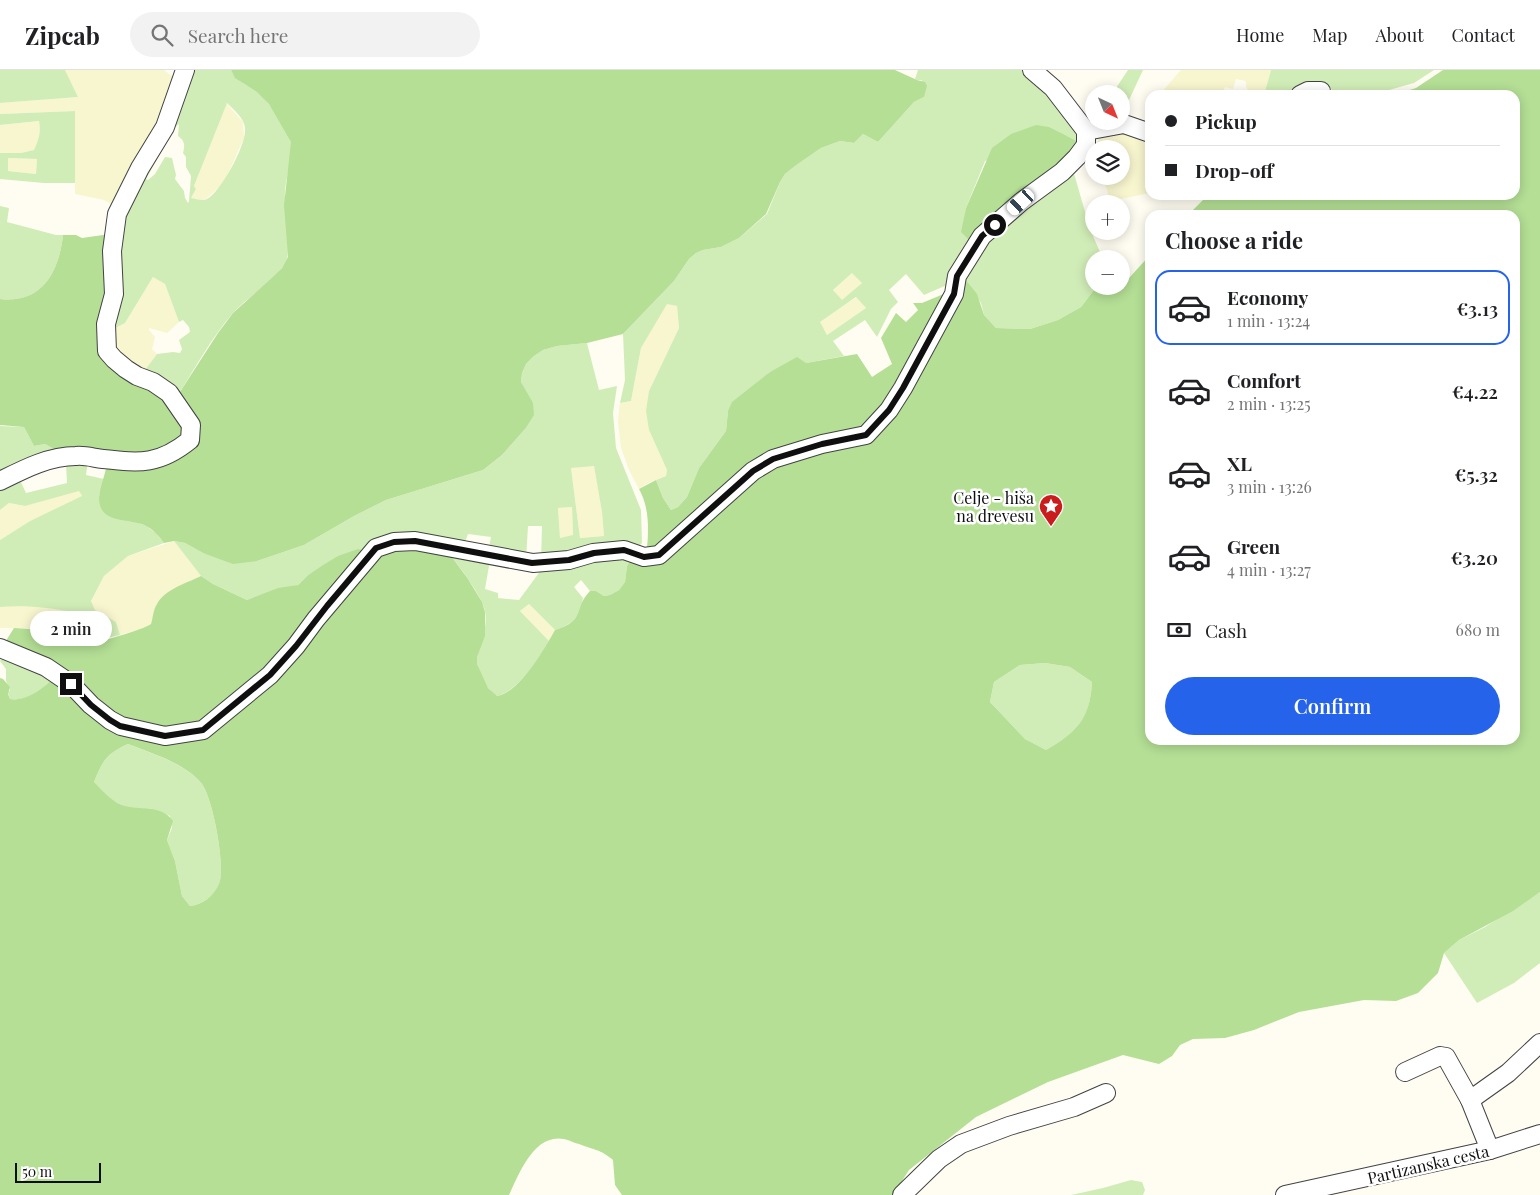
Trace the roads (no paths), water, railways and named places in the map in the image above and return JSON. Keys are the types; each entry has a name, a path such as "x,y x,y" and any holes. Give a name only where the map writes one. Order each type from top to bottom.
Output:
{"street":[{"path":"0,481 23,469 55,458 77,456 130,461 158,460 176,451 190,440 191,425 169,393 153,382 137,376 126,369 110,355 106,324 114,294 112,251 117,214 140,168 165,127 185,70"},
{"path":"0,648 46,667 71,684 91,705 120,726 165,736 203,730 270,675 376,548 394,542 415,541 532,563 569,560 594,553 624,550 644,557 659,555 753,471 773,459 822,444 866,435 889,410 907,381 954,294 957,276 982,236 1021,202 1062,172 1086,145 1086,131 1053,88 1032,70"},
{"path":"1086,131 1124,124 1145,131"},
{"path":"1470,1100 1508,1073 1540,1042"},
{"path":"1405,1072 1440,1056 1446,1057 1470,1100 1490,1150"},
{"path":"902,1195 939,1159 961,1144 1009,1126 1074,1107 1106,1093"},
{"name":"Partizanska cesta","path":"1285,1195 1490,1150 1540,1134"}],"place":[{"name":"Celje - hiša na drevesu","path":"1051,527"}]}
